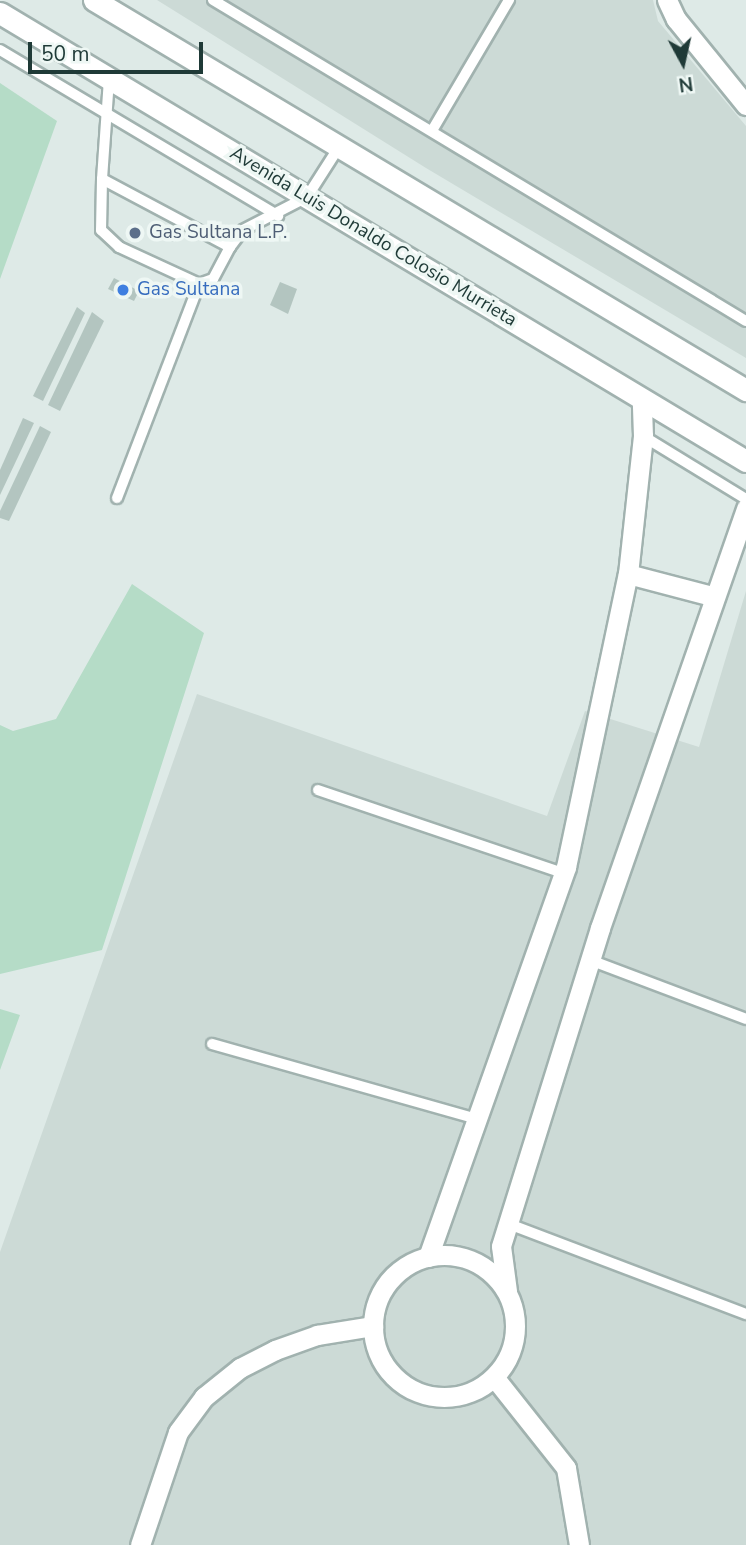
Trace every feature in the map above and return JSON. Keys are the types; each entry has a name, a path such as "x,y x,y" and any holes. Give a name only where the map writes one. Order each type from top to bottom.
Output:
{"main road":[{"path":"94,0 746,390"},
{"name":"Avenida Luis Donaldo Colosio Murrieta","path":"0,13 746,461"}],"street":[{"path":"667,0 676,19 746,105"},
{"path":"428,1257 564,873 628,574 643,436 642,398"},
{"path":"506,1291 492,1273 473,1261 451,1255 428,1257 406,1266 388,1282 377,1303 373,1326 376,1350 388,1371 406,1387 428,1396 452,1397 475,1391 494,1377 509,1358 515,1336 514,1312 506,1291 501,1246 590,960 712,596 746,508"},
{"path":"628,574 712,596"},
{"path":"140,1545 178,1432 204,1397 240,1368 275,1350 317,1335 373,1326"},
{"path":"494,1377 566,1468 579,1545"}],"lane":[{"path":"213,0 433,129 746,321"},
{"path":"433,129 509,0"},
{"path":"0,50 278,216"},
{"path":"109,79 99,217 107,240 199,284"},
{"path":"117,498 199,284 213,278 243,230 278,216 307,197 339,147"},
{"path":"102,179 230,247"},
{"path":"643,436 746,499"},
{"path":"318,790 564,873"},
{"path":"590,960 746,1019"},
{"path":"212,1044 477,1119"},
{"path":"509,1224 746,1314"}],"shaded area":[{"path":"157,0 653,0 658,21 746,126 746,358 426,168"},
{"path":"746,591 746,1545 0,1545 0,1252 197,694 547,816 585,711 699,747"}],"green space":[{"path":"0,83 57,121 0,279"},
{"path":"132,584 204,633 102,950 0,974 0,725 13,731 56,719"},
{"path":"0,1009 20,1015 0,1070"}],"building":[{"path":"157,226 177,235 173,242 153,233"},
{"name":"Gas Sultana","path":"114,278 139,291 134,301 108,289"},
{"path":"280,282 297,289 288,314 270,305"},
{"path":"77,307 85,313 43,401 33,396"},
{"path":"92,312 104,321 60,411 48,405"},
{"path":"23,418 34,423 0,495 0,470"},
{"path":"40,426 51,432 9,521 0,518 0,511"}],"place":[{"name":"Gas Sultana L.P.","path":"135,233"},
{"name":"Gas Sultana","path":"123,290"}]}
